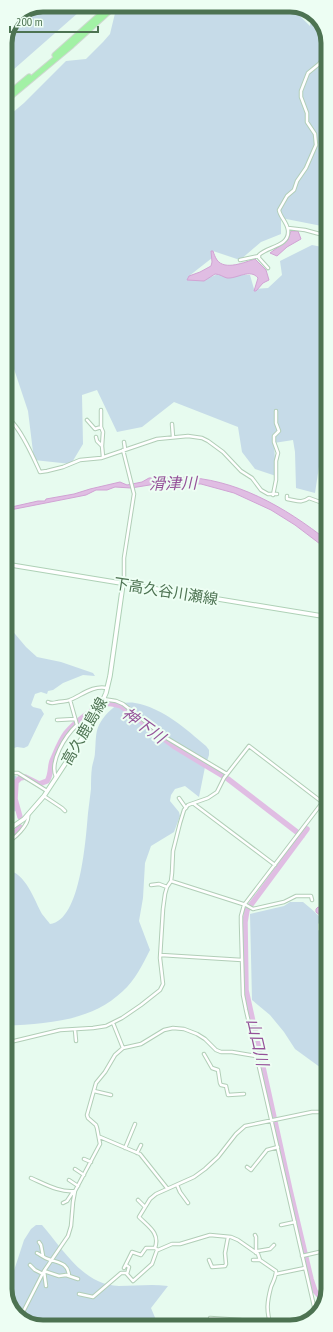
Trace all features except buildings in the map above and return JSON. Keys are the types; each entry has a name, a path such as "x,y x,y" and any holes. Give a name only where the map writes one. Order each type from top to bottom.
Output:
{"highway":[{"path":"12,91 58,53 103,12"},
{"path":"12,96 108,12"}],"main road":[{"name":"下高久谷川瀬線","path":"12,565 321,616"},
{"name":"高久鹿島線","path":"12,828 28,815 48,791 86,732 103,701 107,688 124,584"}],"street":[{"path":"240,260 259,256 263,251 284,241 287,236 288,228 279,210 286,196 295,188 297,181 306,168 316,145 315,134 307,122 307,113 301,97 302,86 308,73 321,62"},
{"path":"288,228 305,230 321,234"},
{"path":"259,256 268,268"},
{"path":"101,410 103,457"},
{"path":"273,495 276,480 276,461 278,455 274,442 274,436 279,432 276,423 276,411"},
{"path":"87,420 94,428 101,427"},
{"path":"12,422 23,437 40,472 63,467 80,460 103,457 157,439 188,436 202,438 208,441 223,452 241,471 252,478 261,490 273,495 278,494"},
{"path":"172,424 173,438"},
{"path":"96,437 97,441 102,446"},
{"path":"124,442 124,450 134,498 124,558 124,584"},
{"path":"287,496 287,499 299,502 309,498 321,502"},
{"path":"48,702 51,704 70,700 96,688 107,688"},
{"path":"56,779 54,763 65,739 76,723 70,700"},
{"path":"103,701 116,701 124,704 169,740 225,776"},
{"path":"58,720 76,723 86,732"},
{"path":"12,1042 54,1032 93,1028 113,1023 141,1005 160,990 163,984 160,955 163,909 167,887 171,881 176,836 180,823 186,808 213,795 219,789 225,776 249,746 321,801"},
{"path":"12,773 18,773 48,791"},
{"path":"44,796 65,811"},
{"path":"179,798 186,808"},
{"path":"314,1309 273,1120 256,1056 243,995 241,916 245,905 321,803"},
{"path":"193,804 275,865"},
{"path":"12,840 27,823 29,818 28,815"},
{"path":"171,881 245,905 251,909 284,902 300,895 311,896 312,900"},
{"path":"151,885 159,884 167,887"},
{"path":"160,955 242,960"},
{"path":"113,1023 123,1048"},
{"path":"63,1203 67,1202 78,1186 100,1144 100,1137 96,1125 87,1116 96,1083 105,1072 115,1055 123,1048 141,1044 164,1030 173,1028 184,1029 197,1034 218,1051 256,1056"},
{"path":"75,1030 76,1041"},
{"path":"204,1054 212,1068 218,1070 220,1083 221,1085 226,1086 228,1095 244,1094"},
{"path":"94,1090 110,1095"},
{"path":"79,1294 93,1296 119,1274 124,1272 131,1280 134,1280 152,1264 157,1239 153,1231 139,1217 144,1207 156,1194 194,1177 205,1169 218,1157 236,1134 245,1126 312,1112 321,1112"},
{"path":"125,1148 135,1124"},
{"path":"100,1137 137,1153 145,1160 167,1188"},
{"path":"137,1153 141,1145"},
{"path":"247,1167 251,1170 267,1150 278,1147"},
{"path":"84,1159 91,1162"},
{"path":"75,1170 84,1175"},
{"path":"31,1178 62,1191 74,1192"},
{"path":"69,1180 78,1186"},
{"path":"177,1184 180,1192 188,1203"},
{"path":"23,1312 44,1272 68,1236 74,1192"},
{"path":"138,1200 144,1207"},
{"path":"281,1225 295,1222"},
{"path":"124,1268 132,1252 141,1255 146,1248 156,1249 172,1244 180,1244 207,1235 228,1237 238,1240 260,1256 260,1260"},
{"path":"255,1235 256,1253"},
{"path":"209,1260 212,1268 225,1266 225,1253 228,1237"},
{"path":"39,1242 43,1256"},
{"path":"256,1253 258,1251 270,1249 274,1246"},
{"path":"303,1256 321,1252"},
{"path":"37,1253 63,1264 67,1269 69,1276"},
{"path":"253,1260 260,1260 276,1271 269,1296 267,1314 268,1320"},
{"path":"126,1264 130,1267 126,1274"},
{"path":"30,1265 35,1270 78,1279"},
{"path":"276,1274 305,1268"},
{"path":"44,1272 46,1286"},
{"path":"210,1318 241,1320"}],"shaded area":[{"path":"43,12 79,12 12,71 12,43 14,31 21,21 31,14"},
{"path":"115,12 292,12 303,15 301,17 310,26 310,20 317,27 321,43 321,226 281,218 281,234 261,242 240,260 213,251 212,258 189,276 201,281 218,274 250,275 254,289 268,288 282,275 280,261 312,245 321,247 321,412 319,415 320,460 315,493 296,488 295,452 293,440 274,443 276,476 255,469 242,452 238,427 174,402 142,427 117,432 97,390 82,395 83,444 71,464 34,460 28,411 12,363 12,113 66,61 86,59 110,34"},
{"path":"12,630 37,657 61,662 93,673 95,676 83,675 63,683 53,690 48,691 47,694 41,692 35,694 31,705 41,709 44,714 28,746 24,748 17,747 12,749"},
{"path":"120,703 133,703 155,709 174,720 206,746 209,750 209,755 199,797 185,786 175,789 171,795 170,801 179,812 180,816 174,832 151,846 145,863 143,898 139,921 150,950 138,972 127,987 110,1001 83,1015 53,1022 12,1026 12,871 23,880 42,914 50,924 60,919 69,909 80,876 83,857 97,731 105,715"},
{"path":"12,775 17,777 12,789"},
{"path":"12,789 16,807 16,811 12,812"},
{"path":"290,902 303,902 321,919 318,924 318,930 321,932 321,1068 295,1049 284,1032 270,1015 252,1000 250,914 284,906"},
{"path":"36,1225 42,1225 66,1255 84,1273 106,1284 119,1286 168,1286 151,1308 156,1320 41,1320 31,1318 26,1315 18,1308 14,1301 12,1277 24,1240 31,1229"}],"water":[{"path":"291,231 298,231 301,239 287,247 277,256 270,253 288,240"},
{"path":"211,251 213,251 217,260 225,265 241,264 255,259 266,270 269,280 254,291 258,278 251,274 227,278 215,274 204,281 187,280 189,276 211,266"},
{"name":"滑津川","path":"180,477 200,479 240,489 277,506 312,529 321,536 321,545 295,525 271,510 234,493 201,484 162,483 131,488 115,487 107,490 96,490 86,495 12,510 12,507 38,501 45,501 46,499 74,494 120,482 127,485 142,482 149,478"},
{"path":"318,907 321,908 321,916 316,912"}],"waterway":[{"name":"神下川","path":"20,817 15,799 16,782 20,778 25,777 39,784 47,781 52,761 66,733 79,720 90,712 110,703 121,706 175,747 228,779 302,836"},
{"name":"神下川","path":"12,836 20,827"},
{"name":"山口川","path":"307,829 247,910 245,922 246,990 311,1279 315,1291 320,1296"}]}
